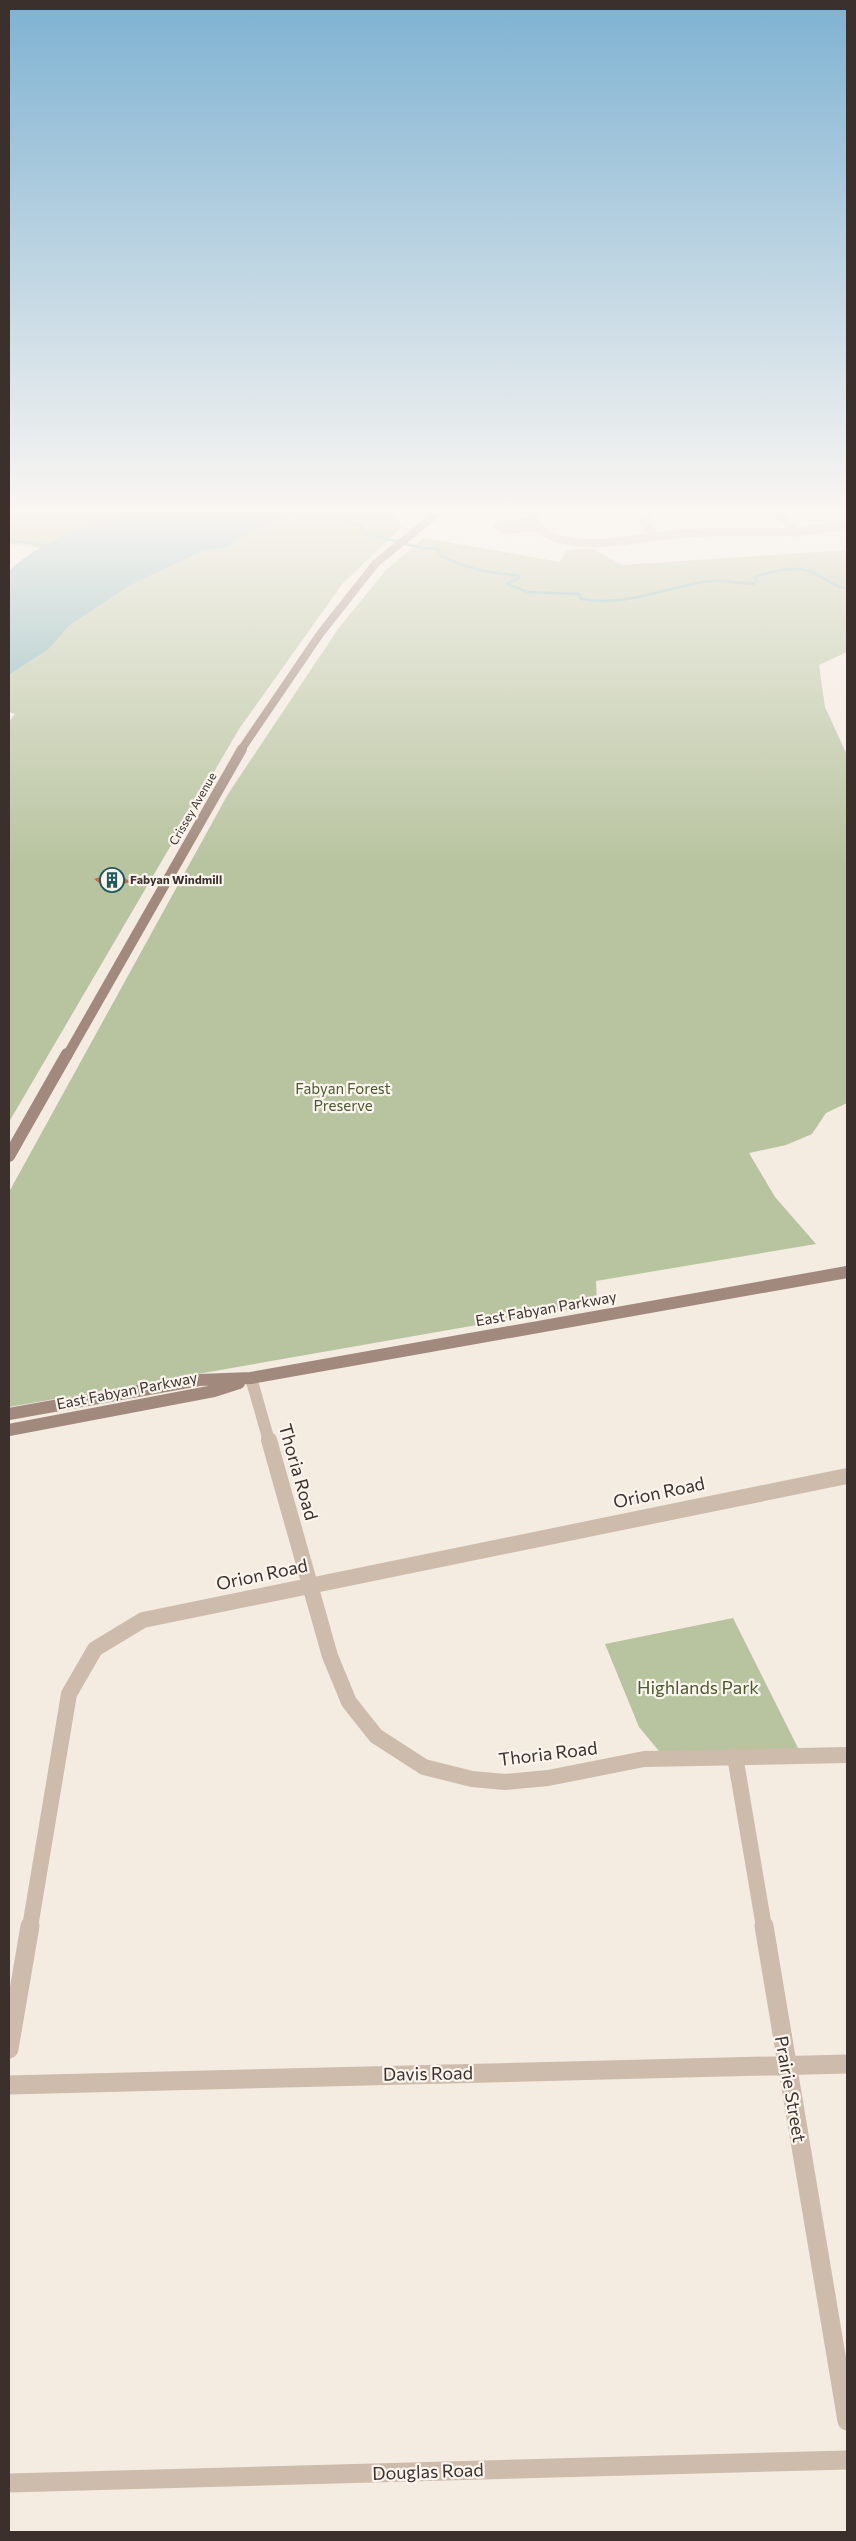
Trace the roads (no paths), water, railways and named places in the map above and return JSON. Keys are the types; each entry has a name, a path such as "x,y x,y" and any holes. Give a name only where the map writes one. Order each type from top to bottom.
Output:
{"main road":[{"name":"Crissey Avenue","path":"9,1156 252,732 326,627"},
{"name":"East Fabyan Parkway","path":"9,1414 199,1380 251,1378 847,1272"},
{"name":"East Fabyan Parkway","path":"9,1430 214,1391 251,1378"}],"street":[{"name":"Thoria Road","path":"251,1378 330,1656 349,1702 376,1736 424,1767 472,1780 505,1782 548,1778 644,1759 847,1755"},
{"name":"Orion Road","path":"9,2048 69,1694 95,1649 143,1620 847,1476"},
{"name":"Prairie Street","path":"735,1756 847,2421"},
{"name":"Davis Road","path":"9,2085 847,2064"},
{"name":"Douglas Road","path":"9,2483 847,2460"}],"water":[{"path":"9,627 69,627 49,649 9,675"}],"place":[{"name":"Fabyan Windmill","path":"112,880"}],"park label":[{"name":"Fabyan Forest Preserve","path":"343,1098"},
{"name":"Highlands Park","path":"698,1688"}]}
